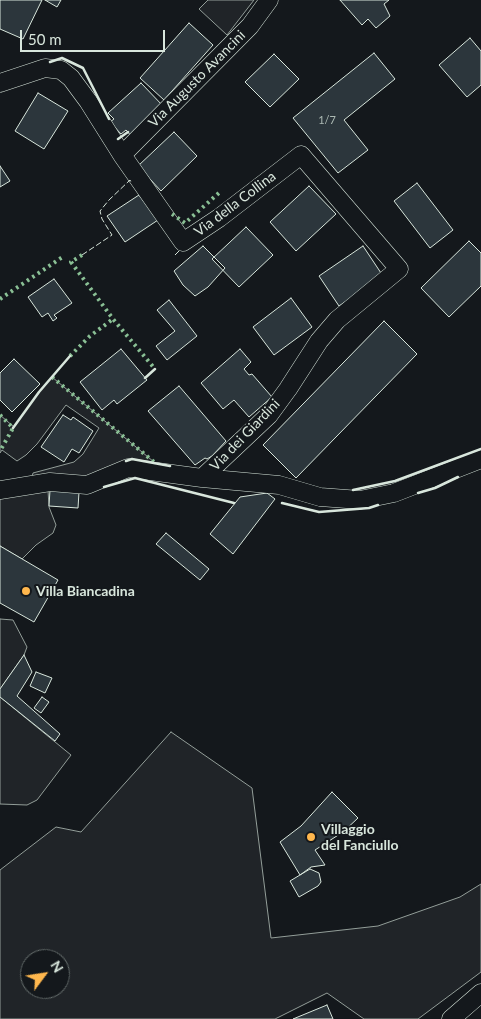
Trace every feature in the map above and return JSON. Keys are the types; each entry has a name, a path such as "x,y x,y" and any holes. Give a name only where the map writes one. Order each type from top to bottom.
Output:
{"street":[{"name":"Via Augusto Avancini","path":"122,155 250,26 269,0"},
{"name":"Via della Collina","path":"0,83 45,68 61,70 70,78 88,101 122,155 183,242 219,218 301,155 399,269 337,320 320,341"},
{"name":"Via dei Giardini","path":"202,478 269,415 320,341"},
{"name":"Via dei Giardini","path":"0,490 50,482 87,485 128,468 202,478 279,485 320,497 360,500 394,493 481,459"},
{"path":"451,1019 481,993"}],"shaded area":[{"path":"208,0 254,0 227,35 199,9"},
{"path":"52,377 154,462 132,459 113,465 83,479 31,481 33,473 74,462 83,454 99,428 66,405 37,444 26,455 17,461 2,450 0,453 0,415 14,427"},
{"path":"48,490 49,507 56,525 53,533 36,545 22,559 0,546 0,498"},
{"path":"0,619 13,620 27,647 24,655 0,689"},
{"path":"0,697 71,755 37,800 27,805 0,804"},
{"path":"171,732 252,788 271,938 378,926 460,897 481,884 481,972 418,1019 364,1019 327,993 275,1019 0,1019 0,870 56,827 81,832"}],"building":[{"path":"0,0 42,0 23,39 0,29"},
{"path":"45,0 61,0 57,7"},
{"path":"340,0 389,0 384,4 390,16 376,28 368,19 362,25"},
{"path":"189,23 213,45 164,100 140,78"},
{"path":"470,38 481,51 481,85 467,97 439,65"},
{"path":"374,53 395,79 344,120 368,150 338,173 293,118"},
{"path":"274,54 299,79 270,107 245,82"},
{"path":"141,83 164,107 132,137 126,130 121,134 110,122 114,119 108,113"},
{"path":"38,93 68,111 44,149 15,131"},
{"path":"174,132 197,156 161,191 138,166"},
{"path":"0,166 10,181 0,187"},
{"path":"417,183 453,230 430,248 394,201"},
{"path":"309,186 336,214 296,251 270,222"},
{"path":"139,195 158,220 125,242 107,216"},
{"path":"246,227 273,255 239,287 212,259"},
{"path":"469,241 481,253 481,286 449,317 421,288"},
{"path":"203,246 225,268 208,287 195,296 183,285 174,271"},
{"path":"363,246 383,276 339,306 319,276"},
{"path":"54,279 72,303 54,315 57,318 53,321 48,313 42,317 28,297"},
{"path":"291,298 312,327 274,355 253,327"},
{"path":"169,300 197,336 167,360 156,346 175,331 157,310"},
{"path":"384,321 417,354 296,478 263,445"},
{"path":"121,349 147,380 117,404 114,400 102,410 80,382"},
{"path":"240,349 251,362 244,369 249,375 252,374 272,397 249,417 234,400 223,409 201,383"},
{"path":"14,359 40,384 12,412 0,400 0,373"},
{"path":"179,386 226,441 212,456 207,459 205,458 195,465 148,411"},
{"path":"63,415 71,420 73,417 93,431 79,453 72,449 64,462 41,447"},
{"path":"50,490 79,492 78,508 49,506"},
{"path":"267,493 275,499 233,554 210,534 240,497"},
{"path":"166,533 209,569 200,580 156,544"},
{"name":"Villa Biancadina","path":"0,546 58,580 34,622 0,603"},
{"path":"24,655 32,672 17,696 60,734 55,741 0,697 0,689"},
{"path":"36,672 52,678 45,693 30,686"},
{"path":"42,697 49,702 41,713 34,708"},
{"name":"Villaggio del Fanciullo","path":"332,792 358,818 343,832 315,850 325,865 311,867 300,875 280,842 301,826"},
{"path":"310,869 319,873 321,882 318,886 299,897 290,881"},
{"path":"327,1005 333,1019 293,1019"}],"hedge":[{"path":"172,214 185,223 220,192"},
{"path":"82,255 71,262 113,319 155,369"},
{"path":"0,299 64,256"},
{"path":"70,356 90,336 113,319"},
{"path":"52,377 154,462"},
{"path":"0,415 13,428 0,451"}],"fence":[{"path":"82,255 112,235 102,219 100,211 130,180 131,182"},
{"path":"175,255 181,249"}],"wall":[{"path":"50,62 62,58 83,68 109,119"},
{"path":"118,139 128,132"},
{"path":"13,428 39,392 70,356"},
{"path":"145,378 155,369"},
{"path":"353,490 395,481 481,449"},
{"path":"126,461 132,459 170,466"},
{"path":"418,493 435,488 458,477"},
{"path":"104,487 135,478 234,503"},
{"path":"282,503 319,512 369,508 378,505"}],"place":[{"name":"Villa Biancadina","path":"26,591"},
{"name":"Villaggio del Fanciullo","path":"311,837"}]}
